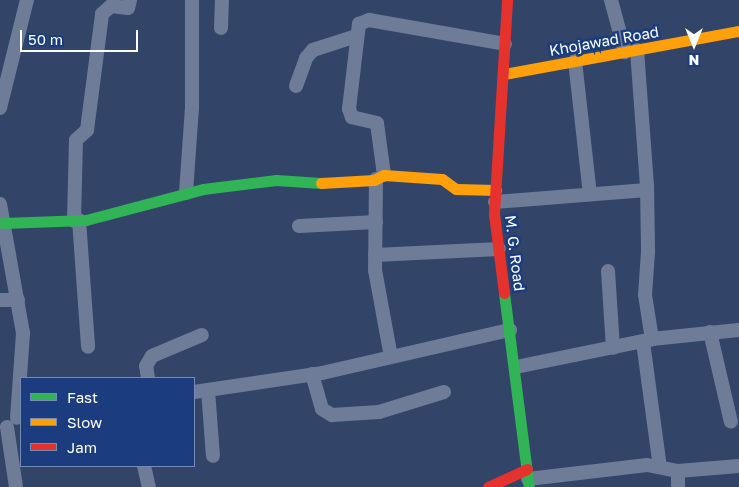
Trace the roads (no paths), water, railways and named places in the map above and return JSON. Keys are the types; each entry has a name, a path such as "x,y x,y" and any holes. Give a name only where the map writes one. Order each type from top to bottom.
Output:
{"street":[{"path":"0,108 26,0"},
{"path":"88,347 76,220 76,140 87,130 102,14 111,6 128,8 130,0"},
{"path":"186,193 192,108 192,0"},
{"path":"221,28 222,0"},
{"name":"M. G. Road","path":"507,0 496,196 499,249 516,368 528,478"},
{"path":"611,0 631,51 647,190 648,252 645,295 660,467"},
{"path":"391,357 376,280 376,222 380,177 377,123 352,117 349,109 356,36 359,24 369,20 505,44"},
{"name":"Khojawad Road","path":"504,74 739,31"},
{"path":"296,86 306,58 313,50 356,36"},
{"path":"576,61 590,194"},
{"path":"3,223 76,220 186,193 276,180 322,183 380,177 442,179 456,189 496,196 590,194 647,190"},
{"path":"0,204 23,333 11,422 16,487"},
{"path":"299,226 376,222"},
{"path":"375,255 499,249"},
{"path":"608,271 613,348"},
{"path":"0,300 18,300"},
{"path":"213,456 201,391 312,374 510,330"},
{"path":"516,368 648,341 739,330"},
{"path":"710,332 731,422"},
{"path":"148,377 146,366 152,356 202,334"},
{"path":"312,374 322,409 332,415 379,412 444,392"},
{"path":"488,487 528,478 576,471 646,465 678,470 739,466"},
{"path":"144,467 149,487"},
{"path":"678,470 678,487"}]}
